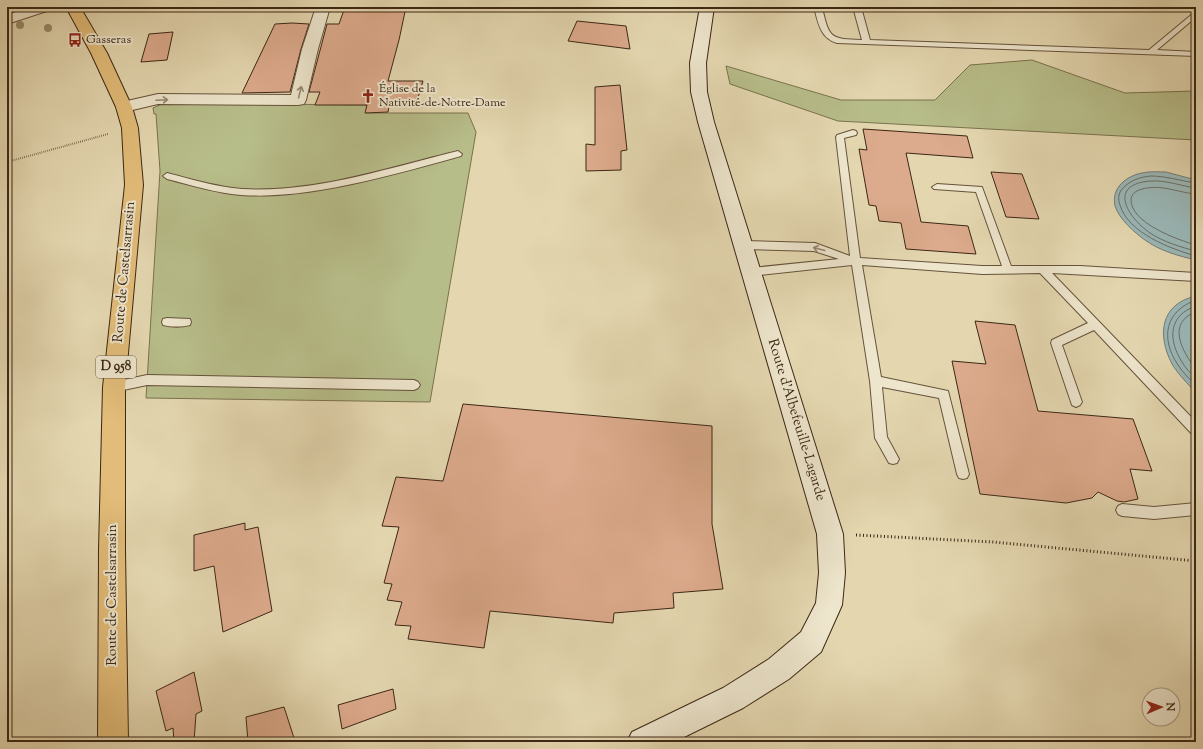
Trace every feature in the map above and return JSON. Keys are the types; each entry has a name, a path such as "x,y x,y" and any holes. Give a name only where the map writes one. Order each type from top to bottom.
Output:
{"main road":[{"path":"7,20 45,7"},
{"name":"Route de Castelsarrasin","path":"72,7 99,53 124,107 130,128 134,185 114,387 112,550 114,742"},
{"path":"124,107 158,99 298,100 310,49 323,7"},
{"name":"Route d'Albefeuille-Lagarde","path":"642,742 733,698 779,669 811,642 828,605 832,573 830,534 706,122 699,92 698,64 708,7"}],"lane":[{"path":"818,7 823,31 829,37 837,41 1196,54"},
{"path":"857,7 867,43"},
{"path":"1151,52 1196,13"},
{"path":"853,133 840,137 856,261 876,381 881,438 894,459"},
{"path":"167,176 212,187 241,192 310,189 458,154"},
{"path":"937,187 979,189 1008,270"},
{"path":"743,245 815,247 856,261"},
{"path":"751,272 856,261 982,270 1080,270 1196,277"},
{"path":"1042,269 1196,430"},
{"path":"167,322 186,322"},
{"path":"1076,402 1056,343 1094,325"},
{"path":"114,387 147,380 414,385"},
{"path":"876,381 944,394 963,474"},
{"path":"1122,510 1154,513 1196,509"}],"path":[{"path":"7,162 130,128"},
{"path":"830,534 993,542 1196,560"}],"green space":[{"path":"1032,60 1125,93 1196,91 1196,140 838,121 730,84 726,66 841,100 935,100 970,65"},
{"path":"164,103 367,105 366,113 468,113 476,132 430,402 146,398 160,171 156,114 154,114 153,108"}],"water":[{"path":"1145,172 1166,172 1196,180 1196,260 1163,250 1145,240 1132,230 1124,221 1115,206 1115,194 1125,180"},
{"path":"1196,296 1196,393 1172,364 1164,342 1164,332 1165,322 1169,313 1175,306 1184,300"}],"building":[{"path":"345,7 406,7 388,81 423,81 417,101 404,106 389,106 388,112 365,113 367,105 315,105 320,92 309,92 327,24 339,24"},
{"path":"577,21 626,26 630,49 568,41"},
{"path":"275,24 309,24 290,92 242,93"},
{"path":"173,32 167,60 141,62 149,34"},
{"path":"620,85 627,150 621,151 621,170 586,171 586,144 595,145 595,87"},
{"path":"863,129 967,136 973,158 906,153 921,222 968,226 976,254 906,249 901,223 879,221 876,206 869,205 859,149 867,150"},
{"path":"991,172 1022,174 1039,219 1006,217"},
{"path":"975,321 1015,325 1038,411 1133,419 1152,471 1130,469 1138,499 1124,502 1117,501 1098,492 1092,498 1066,503 980,494 952,361 986,364"},
{"path":"463,404 712,426 712,524 723,589 673,593 674,608 614,613 613,623 490,611 484,648 408,639 411,626 395,625 402,602 387,600 392,584 384,583 399,527 382,526 396,477 443,481"},
{"path":"245,523 245,530 258,527 272,611 223,632 214,566 194,571 194,535"},
{"path":"194,672 202,711 196,714 194,742 174,742 173,728 166,731 156,691"},
{"path":"393,689 396,709 342,729 338,705"},
{"path":"284,707 294,738 281,742 248,742 246,717"}],"place":[{"name":"Gasseras","path":"75,40"},
{"name":"Église de la Nativité-de-Notre-Dame","path":"368,96"}]}
